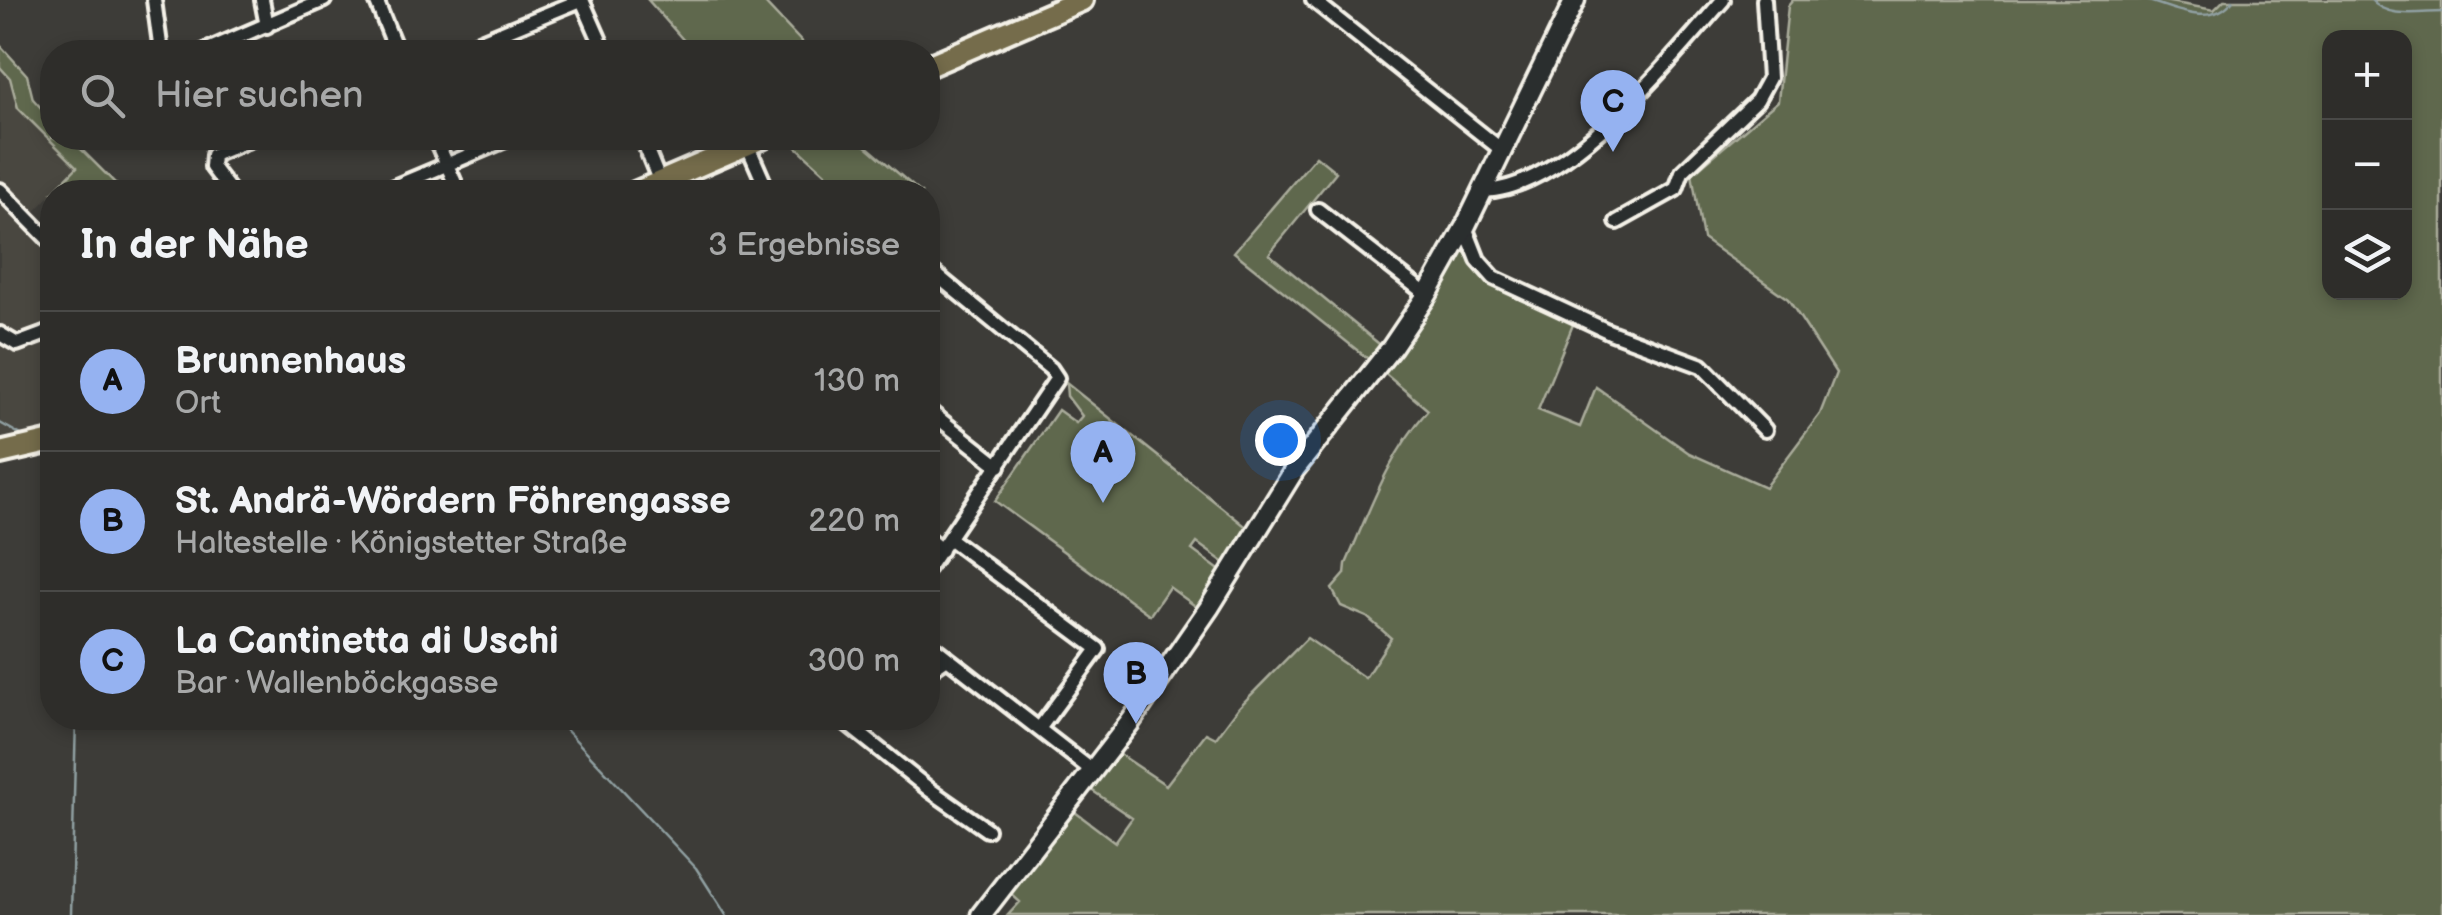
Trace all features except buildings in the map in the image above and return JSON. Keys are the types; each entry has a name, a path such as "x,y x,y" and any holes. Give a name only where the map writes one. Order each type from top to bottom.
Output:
{"main road":[{"path":"940,61 1082,0"},
{"path":"981,915 1094,772 1194,631 1295,470 1428,296 1466,227 1575,0"},
{"path":"678,180 736,150"},
{"path":"0,453 40,444"}],"street":[{"path":"154,0 159,40"},
{"path":"262,0 267,26"},
{"path":"233,40 324,0"},
{"path":"376,0 393,40"},
{"path":"484,40 582,0 600,40"},
{"path":"1314,0 1503,151"},
{"path":"1483,191 1498,190 1566,161 1628,104 1724,0"},
{"path":"1617,222 1676,188 1682,172 1757,100 1768,78 1764,0"},
{"path":"222,180 212,167 213,155 225,150"},
{"path":"441,150 454,180"},
{"path":"410,180 481,150"},
{"path":"647,150 659,180"},
{"path":"756,150 765,180"},
{"path":"0,190 40,231"},
{"path":"1318,210 1428,296"},
{"path":"1466,227 1478,260 1494,278 1610,332 1702,366 1765,430"},
{"path":"940,278 1058,378 940,552"},
{"path":"0,334 17,344 40,335"},
{"path":"940,419 999,466"},
{"path":"940,542 1098,649 1039,729"},
{"path":"940,652 1094,772"},
{"path":"940,663 947,658"},
{"path":"861,730 930,790 987,830"}],"shaded area":[{"path":"0,67 10,78 18,108 40,130 40,150 60,150 78,168 66,180 40,180 40,206 31,215 40,224 40,436 0,446"}],"green space":[{"path":"648,0 762,0 800,40 683,40"},
{"path":"1793,0 2158,0 2214,10 2224,0 2442,0 2442,915 1008,915 1020,902 1010,893 1071,809 1115,842 1132,818 1087,787 1115,751 1166,785 1206,733 1216,738 1239,707 1307,638 1365,678 1391,638 1367,617 1341,606 1332,589 1345,574 1391,464 1428,410 1383,372 1462,249 1492,281 1574,322 1538,410 1580,427 1596,387 1689,453 1765,487 1820,414 1836,373 1788,299 1703,239 1692,174 1778,101 1788,6"},
{"path":"0,45 27,75 33,99 40,107 40,130 18,108 10,78 0,67"},
{"path":"60,150 82,150 112,180 65,180 77,167"},
{"path":"800,150 871,150 906,180 833,180"},
{"path":"1316,156 1336,172 1269,254 1384,348 1372,362 1234,252"},
{"path":"1066,383 1249,529 1226,564 1197,543 1192,550 1222,572 1198,608 1169,587 1150,615 995,501 1058,410 1076,423 1082,416 1067,396"}],"waterway":[{"path":"2145,0 2203,15 2224,9 2233,0"},
{"path":"2371,0 2395,12 2442,12"},
{"path":"0,423 25,437"},
{"path":"71,915 76,730"},
{"path":"566,730 696,868 726,915"}],"place":[{"name":"La Cantinetta di Uschi","path":"1613,152"},
{"name":"Brunnenhaus","path":"1103,503"},
{"name":"St. Andrä-Wördern Föhrengasse","path":"1136,724"}]}
